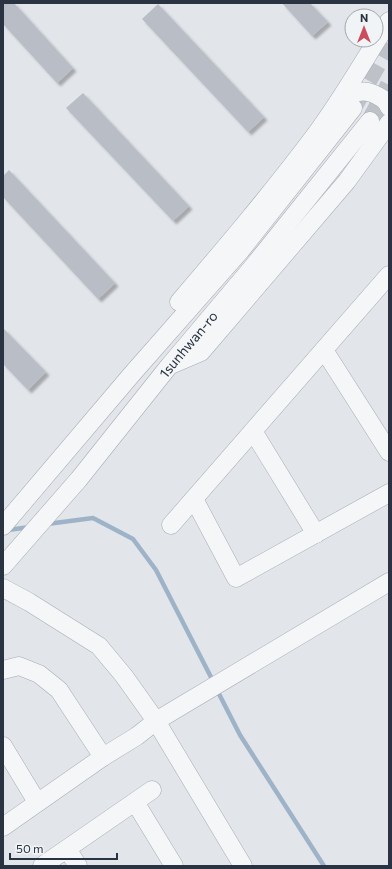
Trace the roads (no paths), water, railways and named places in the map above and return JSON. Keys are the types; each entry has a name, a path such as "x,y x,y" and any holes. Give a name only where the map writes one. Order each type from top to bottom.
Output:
{"street":[{"path":"346,105 389,21"},
{"path":"3,526 132,374 140,349 314,138 346,105 353,94 368,91 385,100 389,107"},
{"name":"1sunhwan-ro","path":"5,563 79,479 169,366 255,264 370,121"},
{"path":"169,366 201,352 347,182 389,123"},
{"path":"171,525 389,275"},
{"path":"324,350 389,452"},
{"path":"253,431 316,534"},
{"path":"194,498 236,578 389,493"},
{"path":"3,827 103,757 137,736 156,721 389,582"},
{"path":"3,588 29,602 99,646 124,676 156,721 243,866"},
{"path":"3,670 19,666 26,668 39,674 59,690 103,757"},
{"path":"3,746 37,802"},
{"path":"42,866 152,790"},
{"path":"135,802 174,866"},
{"path":"67,849 78,866"}],"waterway":[{"path":"47,524 93,518 133,539 156,570 214,683"},
{"path":"8,530 30,527"},
{"path":"217,690 240,735 324,866"}],"tunnel":[{"path":"355,104 389,44"},
{"path":"370,121 389,85"}]}
